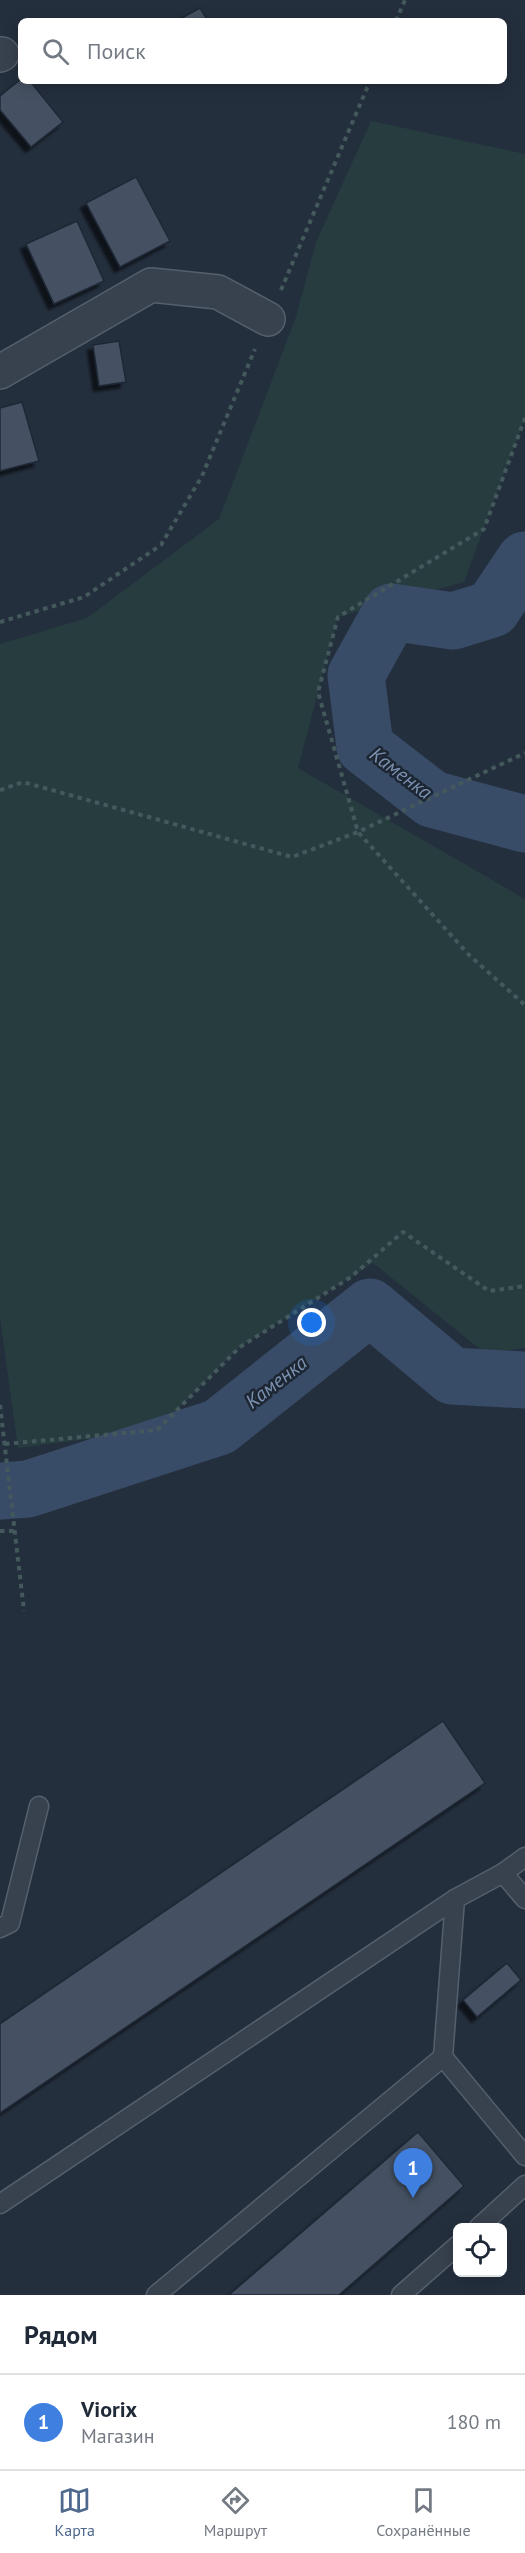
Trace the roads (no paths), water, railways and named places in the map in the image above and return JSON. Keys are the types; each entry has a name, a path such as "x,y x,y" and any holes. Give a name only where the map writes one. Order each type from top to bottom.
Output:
{"street":[{"path":"0,372 151,285 218,292 268,319"}],"lane":[{"path":"0,1928 10,1923 39,1806"},
{"path":"0,2204 455,1899 503,1873 525,1857"},
{"path":"503,1873 525,1899"},
{"path":"455,1899 443,2057 525,2156"},
{"path":"156,2295 443,2057"},
{"path":"483,2223 525,2185"},
{"path":"401,2295 453,2249"}],"waterway":[{"name":"Каменка","path":"525,560 492,609 453,621 391,612 356,675 365,747 432,799 525,824"},
{"name":"Каменка","path":"0,1491 28,1489 219,1427 370,1307 452,1376 525,1380"}],"place":[{"name":"Viorix","path":"413,2198"}]}
